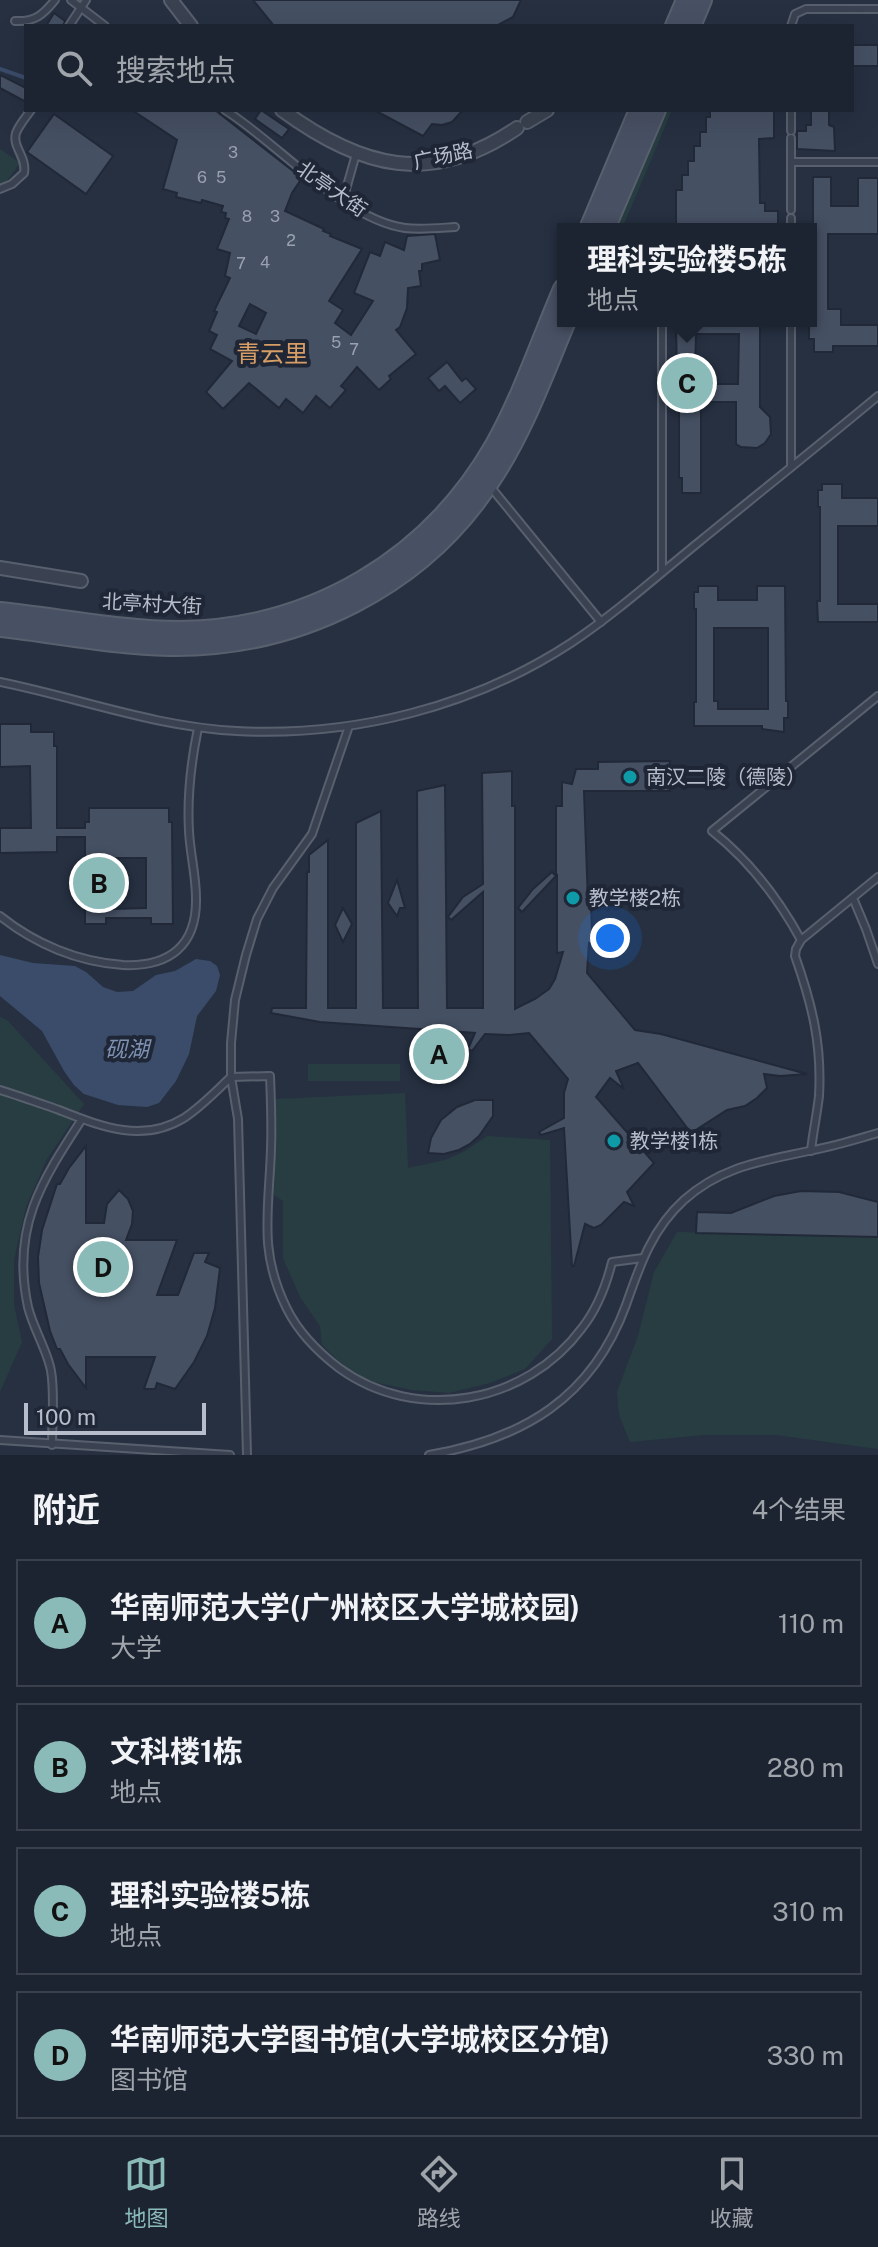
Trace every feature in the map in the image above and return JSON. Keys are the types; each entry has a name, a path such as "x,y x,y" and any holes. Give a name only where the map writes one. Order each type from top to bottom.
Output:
{"main road":[{"path":"676,24 686,0"},
{"path":"692,24 702,0"},
{"path":"592,223 644,112"},
{"path":"607,223 644,112"},
{"name":"北亭村大街","path":"0,612 166,631 222,629 284,616 352,587 406,551 437,523 469,485 504,427 557,303"},
{"name":"北亭村大街","path":"0,627 166,646 224,644 288,631 346,608 398,577 448,534 488,484 518,433 563,327"}],"street":[{"path":"171,0 189,24"},
{"name":"广场路","path":"285,112 356,154 396,164 430,163 478,150 544,112"},
{"path":"0,568 81,581"}],"lane":[{"path":"15,21 37,18 55,0"},
{"path":"71,0 102,24"},
{"path":"70,24 86,0"},
{"path":"792,24 795,14 806,9 878,9"},
{"path":"0,189 12,184 24,173 25,162 15,136 30,112"},
{"name":"北亭大街","path":"228,112 312,179 371,217 411,229 455,227"},
{"path":"791,112 791,223"},
{"path":"343,200 356,154"},
{"path":"791,162 878,162"},
{"path":"662,327 662,572"},
{"path":"791,327 791,467"},
{"path":"0,682 141,718 198,728 277,732 349,726 428,709 494,684 569,644 601,622 878,396"},
{"path":"488,484 601,622"},
{"path":"801,940 765,884 712,831 878,696"},
{"path":"247,1455 238,1119 231,1077 235,1000 257,919 273,888 312,834 349,726"},
{"path":"0,916 40,943 96,961 143,965 162,961 177,951 191,928 196,909 189,814 190,779 198,728"},
{"path":"811,1151 817,1111 819,1057 813,1011 795,956 796,949 801,940 878,877"},
{"path":"853,898 878,964"},
{"path":"0,1090 108,1128 132,1132 164,1127 185,1117 231,1077 270,1076 271,1150 266,1224 270,1263 281,1297 298,1327 319,1351 368,1385 398,1395 438,1401 475,1397 517,1383 552,1361 582,1329 603,1291 612,1262 643,1258"},
{"path":"52,1445 51,1371 29,1311 24,1269 25,1245 38,1191 82,1119"},
{"path":"429,1455 476,1445 515,1431 534,1421 581,1382 608,1346 643,1258 659,1228 684,1200 708,1183 747,1164 878,1133"},
{"path":"0,1440 230,1455"}],"green space":[{"path":"662,112 671,112 625,223 615,223"},
{"path":"0,149 20,163 4,185 0,183"},
{"path":"0,1017 8,1021 84,1104 47,1159 26,1207 14,1260 14,1305 22,1342 0,1392"},
{"path":"308,1064 400,1064 400,1081 308,1081"},
{"path":"405,1093 408,1168 445,1160 487,1136 550,1140 552,1339 525,1369 490,1383 449,1393 373,1382 347,1369 322,1345 320,1326 300,1297 283,1258 283,1201 274,1195 276,1099"},
{"path":"677,1232 878,1237 878,1449 776,1435 704,1435 630,1442 619,1415 617,1392 638,1336 654,1272"}],"water":[{"name":"砚湖","path":"0,955 33,963 75,966 103,987 117,992 133,991 156,975 175,971 196,959 210,961 217,966 220,975 216,991 197,1016 189,1054 176,1081 159,1103 147,1107 118,1105 84,1094 74,1085 42,1031 0,996"}],"building":[{"path":"253,0 521,0 513,17 500,24 272,24"},
{"path":"54,13 65,21 64,24 47,24"},
{"path":"854,45 878,45 878,66 854,66"},
{"path":"0,75 24,87 24,101 0,88"},
{"path":"135,112 218,112 302,178 285,211 324,229 330,236 362,249 329,301 343,310 335,323 351,335 373,301 354,293 370,252 380,256 385,242 404,250 407,236 435,234 440,260 422,264 422,271 419,271 421,286 408,288 407,308 396,330 416,354 389,376 391,379 379,390 357,367 341,386 346,390 330,408 316,396 303,413 286,399 279,408 249,383 223,409 206,392 232,361 210,349 217,335 209,331 217,312 214,311 230,278 225,276 230,253 217,249 229,219 225,218 226,213 221,212 223,206 176,197 177,193 163,189 177,140","holes":["250,304 266,313 256,334 239,326"]},
{"path":"260,112 264,112 289,129 282,138 255,119"},
{"path":"378,112 461,112 452,122 432,124 423,136"},
{"path":"710,112 774,112 774,138 759,139 760,203 765,203 765,211 778,211 778,223 676,223 676,190 682,190 682,175 688,175 688,161 694,161 694,146 700,146 700,132 706,132 706,117 710,117"},
{"path":"811,112 829,112 829,125 834,127 835,151 797,149 797,131 806,131 806,125 811,125"},
{"path":"54,114 113,156 86,194 27,152"},
{"path":"813,177 831,177 831,206 858,206 858,178 878,178 878,234 828,234 828,309 841,309 841,325 878,325 878,346 833,346 833,352 814,352 814,339 809,339 809,327 817,327 817,223 813,223"},
{"path":"676,327 760,327 760,407 770,417 771,434 757,448 741,447 736,444 736,402 701,402 701,493 682,493 682,478 679,478 679,399 671,399 671,381 677,381","holes":["696,334 739,334 738,384 703,384 703,369 695,369"]},
{"path":"447,362 462,381 466,378 476,389 460,403 445,386 439,391 428,378"},
{"path":"822,484 842,484 842,498 878,498 878,526 838,526 838,604 878,604 878,622 818,622 818,490 822,490"},
{"path":"698,586 718,586 718,600 757,600 757,586 785,586 788,718 784,718 784,732 762,729 762,726 694,726 694,592 698,592","holes":["714,628 768,628 768,709 718,709 718,701 714,701"]},
{"path":"0,724 31,724 31,732 54,732 54,746 57,746 57,828 85,828 85,822 89,822 89,808 169,808 169,822 172,822 173,924 151,924 151,918 106,918 106,924 85,924 85,837 57,837 57,852 0,853 0,828 31,828 30,766 0,767","holes":["112,858 146,858 146,908 112,909"]},
{"path":"670,761 670,791 584,791 592,932 587,973 635,1030 661,1034 807,1074 764,1074 767,1088 757,1098 745,1106 727,1110 691,1133 638,1063 616,1071 624,1089 610,1078 596,1097 654,1163 627,1192 634,1206 624,1202 601,1225 594,1228 585,1224 572,1266 564,1128 541,1135 539,1132 564,1118 564,1093 568,1079 529,1033 485,1034 472,1051 468,1049 475,1033 320,1022 271,1013 272,1008 306,1008 309,855 328,840 328,1008 356,1008 356,823 381,811 383,1008 418,1008 417,791 445,785 447,1008 483,1008 483,892 451,920 448,917 463,897 483,884 482,773 512,771 512,806 515,806 515,1009 535,999 549,989 555,979 563,952 557,953 556,876 556,806 562,806 562,782 572,784 576,769 598,769 598,762"},
{"path":"552,872 556,876 522,912 518,908"},
{"path":"397,880 405,908 400,908 397,916 388,903"},
{"path":"343,908 352,924 343,942 335,925"},
{"path":"475,1100 493,1100 493,1116 479,1136 459,1150 444,1154 428,1153 431,1138 441,1120 457,1107"},
{"path":"86,1146 86,1223 104,1223 107,1204 119,1190 128,1199 133,1211 126,1240 177,1240 157,1295 178,1295 194,1253 209,1253 205,1262 220,1268 215,1308 207,1336 175,1389 157,1383 155,1389 144,1389 155,1357 86,1357 86,1388 60,1349 57,1349 50,1331 39,1283 38,1257 42,1230 57,1184"},
{"path":"801,1191 839,1192 878,1202 878,1237 696,1233 697,1212 731,1213 774,1196"}],"waterway":[{"path":"0,69 24,77"}],"place":[{"name":"理科实验楼5栋","path":"687,383"},
{"name":"南汉二陵（德陵）","path":"630,777"},
{"name":"文科楼1栋","path":"99,883"},
{"name":"教学楼2栋","path":"573,898"},
{"name":"华南师范大学(广州校区大学城校园)","path":"439,1054"},
{"name":"教学楼1栋","path":"614,1141"},
{"name":"华南师范大学图书馆(大学城校区分馆)","path":"103,1267"}],"district":[{"name":"青云里","path":"272,354"}]}
